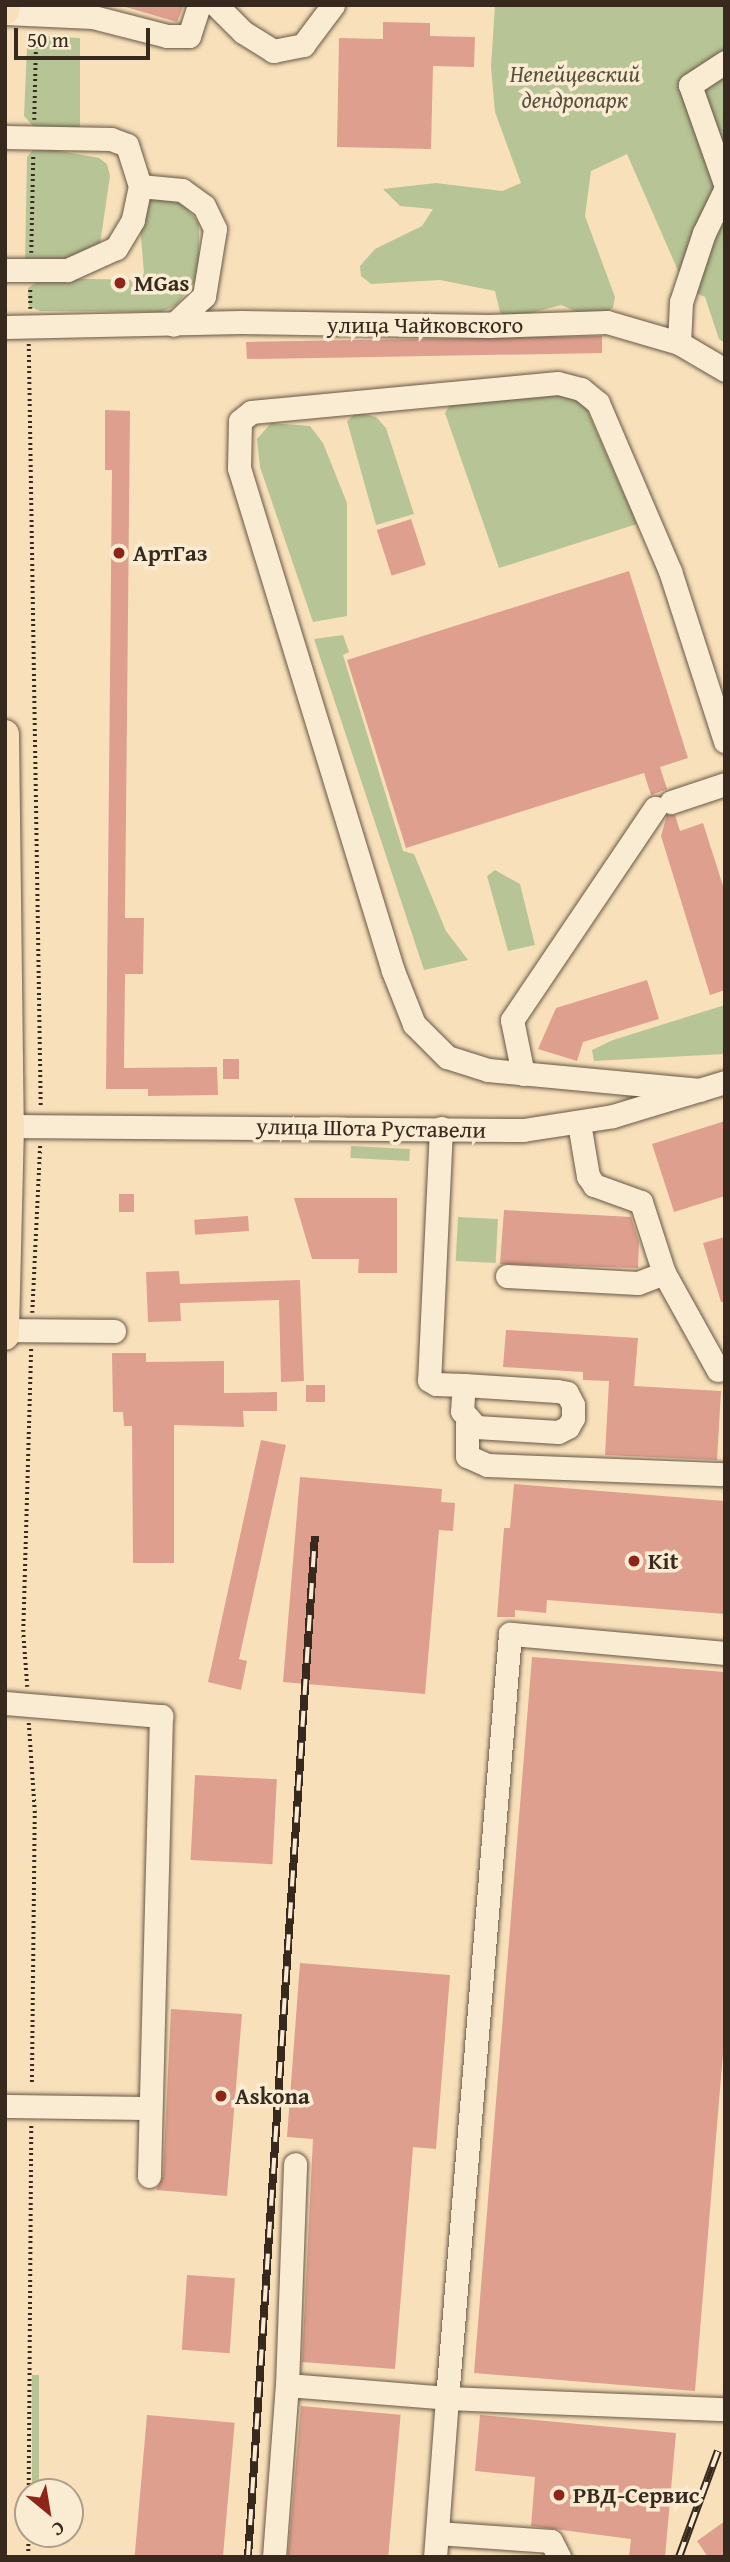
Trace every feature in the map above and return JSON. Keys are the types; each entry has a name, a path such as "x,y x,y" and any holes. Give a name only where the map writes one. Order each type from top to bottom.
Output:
{"main road":[{"path":"5,12 6,5"},
{"path":"5,734 14,1332"}],"street":[{"path":"5,12 93,17 167,36 189,36 199,5"},
{"path":"216,5 243,33 273,51 303,45 333,5"},
{"path":"725,62 690,85 725,184"},
{"path":"5,137 111,139 127,145 140,186 133,220 116,248 66,271 5,270"},
{"path":"140,186 182,190 204,206 215,229 205,296 173,325"},
{"path":"679,343 681,302 704,233 725,190"},
{"name":"улица Чайковского","path":"5,327 489,326 607,322 679,343 725,370"},
{"path":"700,1090 488,1070 447,1057 414,1024 393,971 239,468 240,421 251,412 558,383 581,389 598,403 670,571 725,741"},
{"path":"523,1074 512,1020 663,805 725,784"},
{"name":"улица Шота Руставели","path":"10,1126 523,1130 579,1124 725,1082"},
{"path":"579,1124 588,1176 594,1185 641,1202 664,1273 718,1370"},
{"path":"441,1128 426,1373 436,1384 557,1391 566,1394 573,1405 569,1427 558,1432 476,1427 467,1423"},
{"path":"507,1276 638,1283 664,1273"},
{"path":"14,1332 114,1331"},
{"path":"464,1385 462,1411 467,1423 467,1456 487,1465 725,1474"},
{"path":"435,2557 510,1634 725,1653"},
{"path":"17,1704 161,1716 149,2176"},
{"path":"5,2106 150,2108"},
{"path":"274,2557 287,2385 295,2164"},
{"path":"287,2385 447,2398 725,2409"},
{"path":"436,2533 551,2541 559,2557"}],"path":[{"path":"28,2557 36,1811 17,1704 23,1632 14,1332 41,1126 29,327 37,15"}],"green space":[{"name":"Непейцевский дендропарк","path":"495,5 725,5 725,343 719,339 705,297 686,289 627,154 591,171 585,216 615,297 613,308 603,314 593,318 561,305 507,320 500,312 495,291 440,280 371,284 361,276 360,266 375,249 422,226 433,209 400,206 383,189 436,183 502,191 521,183 495,112 491,67"},
{"path":"42,36 80,38 80,134 36,129 24,116 27,47"},
{"path":"44,148 99,158 107,164 110,176 100,244 96,254 25,267 27,157 33,150"},
{"path":"150,198 183,203 199,223 199,277 176,305 162,312 40,311 29,306 28,288 42,278 141,280 144,273 139,214"},
{"path":"562,390 585,405 637,524 499,568 445,413 453,399"},
{"path":"357,412 376,417 386,428 414,514 376,525 347,421"},
{"path":"271,423 310,426 323,443 347,503 347,616 313,622 260,467 257,439"},
{"path":"343,635 349,652 343,655 403,851 414,854 446,931 468,960 424,970 314,639"},
{"path":"495,870 520,884 535,945 508,951 487,876"},
{"path":"725,1005 725,1054 594,1061 592,1050 613,1040"},
{"path":"351,1146 410,1149 409,1161 350,1158"},
{"path":"458,1217 498,1219 496,1263 456,1261"},
{"path":"32,2375 39,2375 39,2478 32,2478"}],"building":[{"path":"119,5 184,5 177,22"},
{"path":"383,22 430,23 430,36 475,37 474,67 433,66 431,149 337,147 339,38 383,39"},
{"path":"602,336 602,353 318,358 247,359 246,342"},
{"path":"105,410 130,411 125,918 144,918 143,974 125,974 124,1068 217,1067 218,1095 148,1096 148,1089 106,1089 112,470 105,470"},
{"path":"411,519 426,565 392,576 377,530"},
{"path":"629,571 688,758 660,767 667,789 651,795 644,773 406,848 347,660"},
{"path":"667,815 675,815 680,831 703,823 725,892 725,990 710,995 661,836"},
{"path":"647,980 659,1019 583,1042 577,1061 538,1049 556,1008"},
{"path":"223,1059 239,1059 239,1079 223,1079"},
{"path":"725,1121 725,1196 674,1212 652,1144"},
{"path":"119,1194 134,1194 134,1212 119,1212"},
{"path":"294,1198 397,1198 397,1273 358,1273 359,1259 312,1259"},
{"path":"504,1210 631,1217 639,1242 638,1268 500,1264"},
{"path":"248,1216 249,1231 195,1235 194,1220"},
{"path":"725,1237 725,1302 721,1302 703,1243"},
{"path":"179,1271 180,1284 300,1280 304,1381 281,1382 279,1300 180,1303 181,1321 148,1322 146,1272"},
{"path":"506,1330 638,1338 634,1386 721,1391 717,1460 605,1455 609,1381 583,1380 583,1372 503,1367"},
{"path":"112,1353 146,1353 146,1362 224,1361 224,1393 277,1392 277,1411 243,1411 244,1427 174,1425 174,1563 133,1563 132,1426 124,1426 123,1412 113,1412"},
{"path":"306,1385 325,1385 325,1402 306,1402"},
{"path":"261,1440 286,1445 239,1659 247,1661 241,1690 208,1682"},
{"path":"300,1477 442,1489 441,1502 455,1503 453,1531 439,1530 425,1694 283,1682"},
{"path":"514,1484 725,1501 725,1614 547,1600 546,1613 515,1610 515,1617 497,1617 504,1528 510,1528"},
{"path":"532,1657 725,1672 725,2029 695,2391 474,2373"},
{"path":"195,1775 277,1779 272,1864 191,1860"},
{"path":"300,1963 450,1975 436,2149 413,2147 395,2369 302,2362 313,2139 287,2137"},
{"path":"171,2009 242,2014 227,2196 156,2190 163,2176"},
{"path":"187,2275 235,2278 230,2353 182,2350"},
{"path":"301,2406 401,2415 388,2557 288,2557"},
{"path":"147,2415 235,2423 223,2557 135,2556"},
{"path":"480,2415 676,2433 665,2557 629,2557 631,2539 531,2526 535,2477 475,2471"},
{"path":"725,2521 725,2557 708,2557 697,2541"}],"railway":[{"path":"248,2557 315,1536"},
{"path":"679,2557 718,2451"}],"place":[{"name":"MGas","path":"120,283"},
{"name":"АртГаз","path":"119,553"},
{"name":"Kit","path":"634,1561"},
{"name":"Askona","path":"221,2096"},
{"name":"РВД-Сервис","path":"559,2495"}]}
